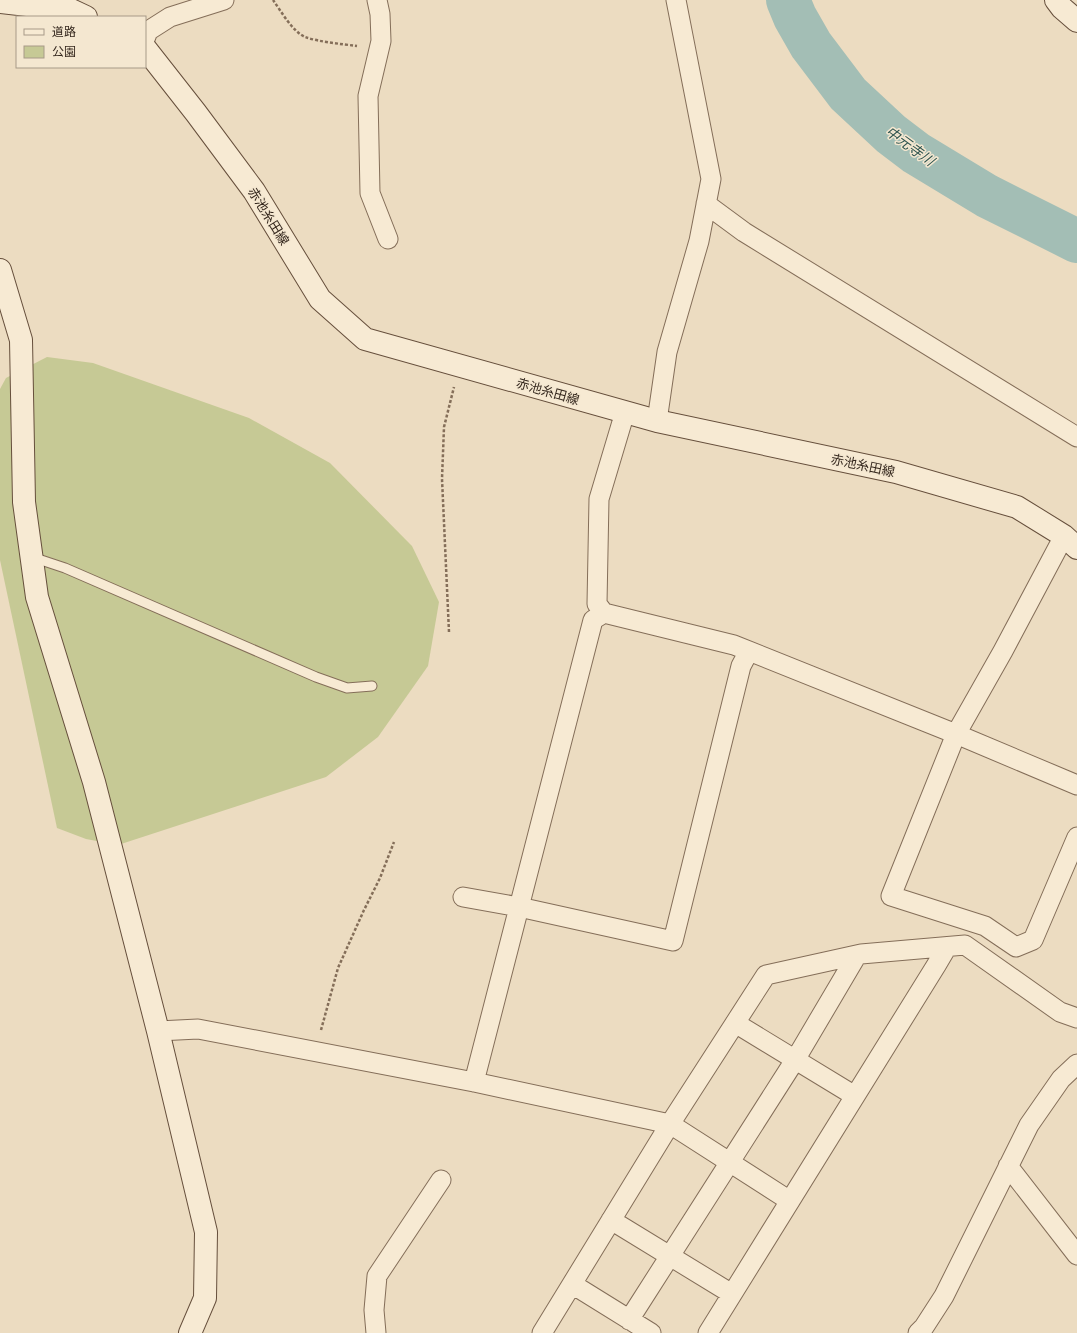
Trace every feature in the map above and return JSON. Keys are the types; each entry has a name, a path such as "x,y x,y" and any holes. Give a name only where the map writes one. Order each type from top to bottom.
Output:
{"main road":[{"path":"1056,0 1062,8 1077,21"},
{"path":"0,2 71,10 84,16"},
{"name":"赤池糸田線","path":"146,49 254,191 320,299 365,339 658,421 896,472 1017,507 1070,542"},
{"path":"0,270 21,340 24,502 37,597 94,782 158,1030 206,1232 205,1298 190,1333"}],"street":[{"path":"146,36 148,31 170,18 224,0"},
{"path":"377,0 380,14 381,40 368,96 370,193 388,239"},
{"path":"658,421 667,352 699,241 711,179 676,0"},
{"path":"706,204 744,232 1077,437"},
{"path":"625,412 599,499 597,604 604,613 734,645 956,734 1077,785"},
{"path":"1070,542 1003,651 956,734 891,896 985,926 1016,948 1033,940 1077,837"},
{"path":"474,1082 593,620 604,613"},
{"path":"463,897 519,907 673,941 740,666 749,651"},
{"path":"542,1333 670,1124 766,975 857,955 965,945 1060,1012 1077,1018"},
{"path":"708,1333 947,947"},
{"path":"630,1320 669,1256 795,1060 857,955"},
{"path":"735,1023 855,1096"},
{"path":"158,1030 198,1029 474,1082 670,1124 790,1201"},
{"path":"918,1333 924,1327 944,1296 1029,1125 1061,1078 1077,1064"},
{"path":"1008,1166 1077,1255"},
{"path":"376,1333 374,1310 376,1276 441,1180"},
{"path":"611,1220 732,1294"},
{"path":"572,1284 651,1333"}],"lane":[{"path":"32,557 65,568 316,677 347,688 372,686"}],"path":[{"path":"273,0 291,25 304,36 379,49"},
{"path":"449,632 442,479 444,427 459,365"},
{"path":"315,1052 338,968 380,878 394,842"}],"green space":[{"path":"47,357 93,363 249,418 330,463 412,546 439,602 428,666 378,737 326,777 118,845 86,839 57,828 0,560 0,389 6,378"}],"waterway":[{"name":"中元寺川","path":"788,0 795,17 811,45 848,94 891,134 916,153 987,196 1077,241"}]}
